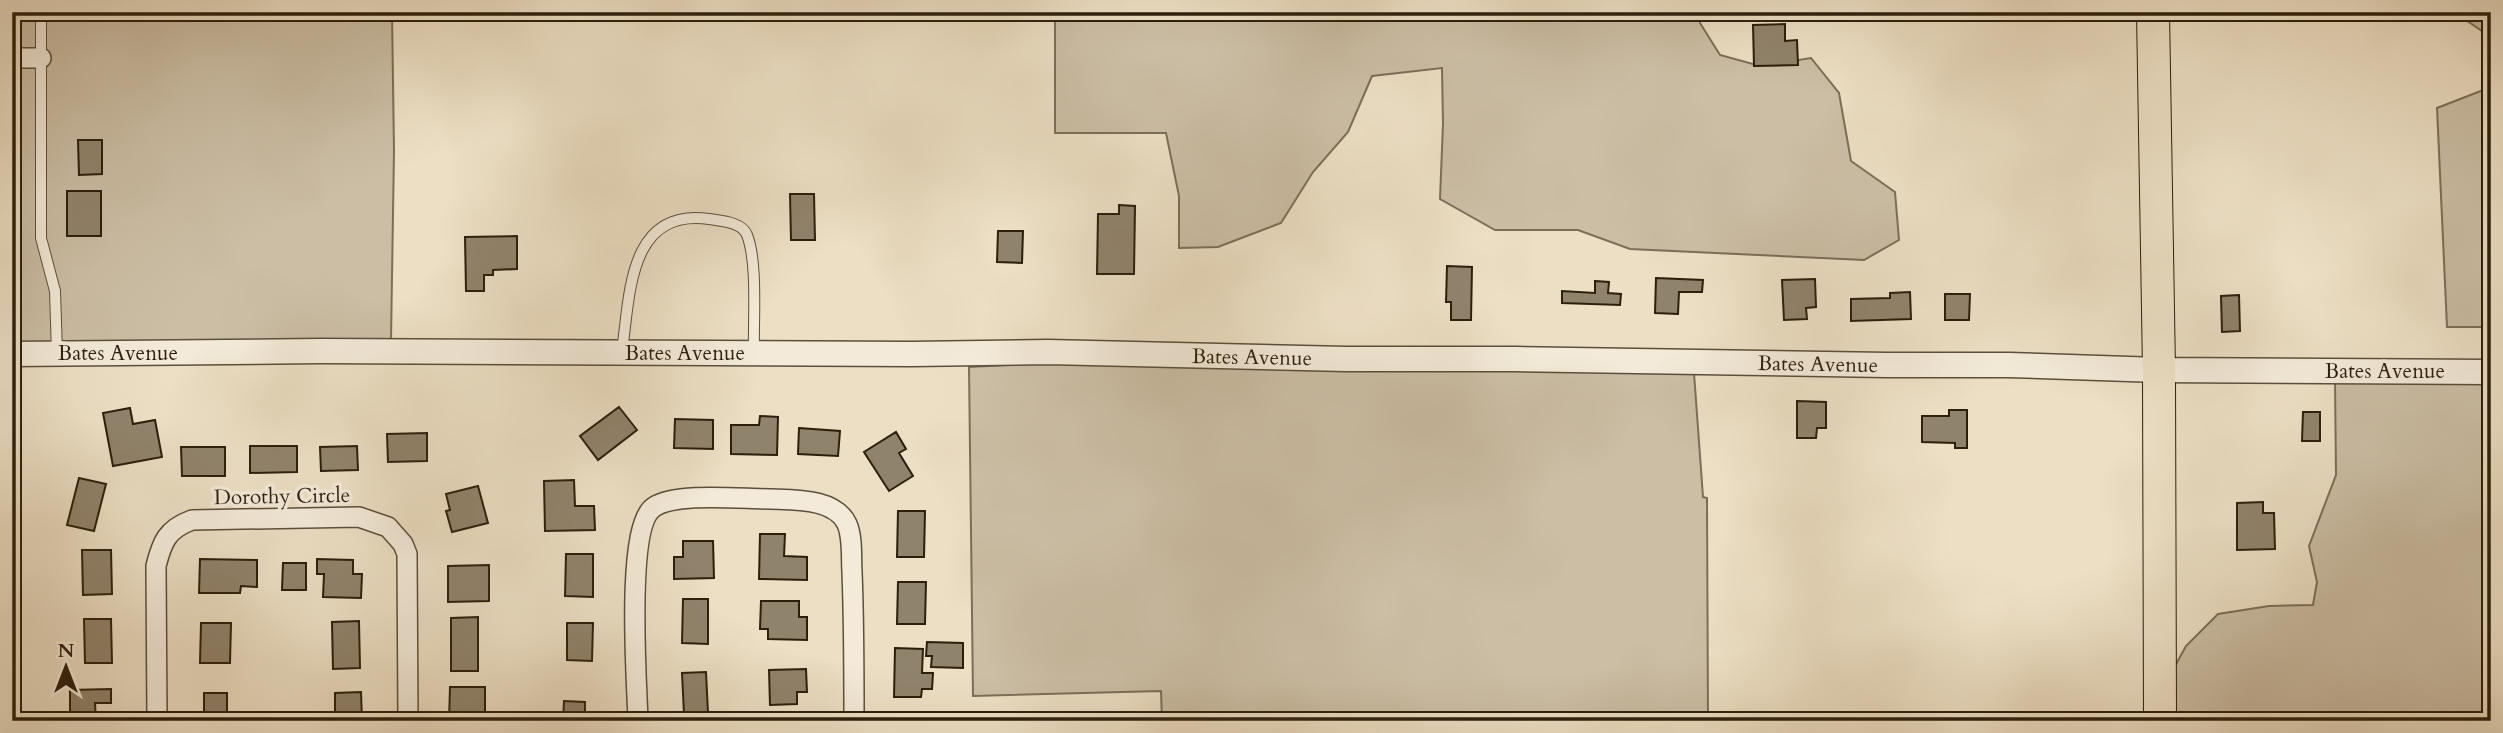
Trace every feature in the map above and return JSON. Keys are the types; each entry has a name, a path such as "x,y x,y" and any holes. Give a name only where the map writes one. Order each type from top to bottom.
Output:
{"main road":[{"path":"2153,12 2159,370 2160,721"}],"street":[{"path":"12,58 41,58"},
{"name":"Bates Avenue","path":"12,354 321,351 1048,352 1346,359 2491,372"},
{"path":"638,721 635,573 640,536 648,513 654,507 667,501 698,498 808,502 835,509 843,517 848,526 851,549 854,721"},
{"name":"Dorothy Circle","path":"158,721 156,566 162,543 169,534 183,523 192,520 346,517 359,517 388,527 403,544 407,554 408,721"}],"lane":[{"path":"41,12 41,238 55,291 57,353"},
{"path":"622,352 631,284 643,246 667,224 701,218 739,226 746,232 752,271 754,353"}],"shaded area":[{"path":"12,12 392,12 394,151 391,340 12,343"},
{"path":"1055,12 1701,12 1700,23 1720,55 1760,66 1811,58 1839,93 1851,161 1895,192 1899,240 1864,260 1630,249 1578,230 1495,230 1440,199 1442,68 1372,76 1348,132 1313,172 1281,223 1218,247 1179,248 1179,196 1166,133 1055,133"},
{"path":"2454,12 2491,12 2491,37"},
{"path":"2491,87 2491,327 2447,327 2437,108"},
{"path":"1048,363 1694,373 1703,497 1707,498 1708,721 1162,721 1161,691 973,696 969,367"},
{"path":"2335,382 2491,383 2491,721 2170,721 2170,675 2186,646 2218,614 2269,606 2313,605 2317,582 2309,546 2336,475"},
{"path":"12,389 15,389 15,721 12,721"}],"building":[{"path":"1785,24 1785,41 1797,40 1798,65 1754,66 1753,25"},
{"path":"78,140 102,140 102,174 79,175"},
{"path":"67,191 101,191 101,236 67,236"},
{"path":"790,194 814,194 815,240 791,240"},
{"path":"1119,205 1135,206 1134,274 1097,274 1098,214 1119,214"},
{"path":"998,231 1023,231 1022,263 997,262"},
{"path":"517,236 517,269 493,270 493,275 484,275 484,291 466,291 465,237"},
{"path":"1447,266 1472,267 1471,320 1451,320 1451,302 1446,302"},
{"path":"1656,278 1703,280 1702,292 1679,292 1678,314 1655,313"},
{"path":"1815,279 1816,307 1806,308 1807,319 1784,320 1782,280"},
{"path":"1595,281 1609,282 1608,293 1621,294 1620,305 1562,303 1562,291 1595,293"},
{"path":"1910,292 1911,319 1851,321 1851,299 1890,298 1890,293"},
{"path":"1945,294 1970,294 1969,320 1945,320"},
{"path":"2239,295 2240,331 2222,332 2221,296"},
{"path":"1797,401 1826,402 1826,428 1817,428 1816,438 1797,438"},
{"path":"619,407 637,430 598,460 580,436"},
{"path":"130,408 133,424 155,420 162,457 113,466 103,413"},
{"path":"1949,410 1967,410 1967,448 1955,448 1955,443 1922,442 1922,416 1949,416"},
{"path":"2303,412 2320,412 2320,441 2302,441"},
{"path":"760,416 778,417 777,455 731,454 731,425 759,425"},
{"path":"675,419 713,420 713,449 674,448"},
{"path":"799,428 840,431 838,456 798,454"},
{"path":"896,432 906,449 899,453 913,476 889,491 864,452"},
{"path":"427,433 427,461 388,462 387,434"},
{"path":"250,446 297,446 297,472 250,473"},
{"path":"357,446 358,470 321,471 320,447"},
{"path":"181,447 225,447 225,476 182,476"},
{"path":"79,478 106,484 94,531 67,525"},
{"path":"574,480 575,506 594,506 595,530 545,531 544,481"},
{"path":"478,486 488,523 452,532 446,511 450,510 446,494"},
{"path":"2263,502 2263,513 2274,513 2275,549 2237,550 2237,503"},
{"path":"898,511 925,511 924,557 897,557"},
{"path":"760,534 785,534 784,556 807,557 807,580 759,579"},
{"path":"683,541 713,541 714,578 674,579 674,557 683,557"},
{"path":"82,550 111,550 112,594 83,595"},
{"path":"566,554 593,554 593,597 565,596"},
{"path":"200,559 257,560 257,587 241,586 240,593 199,593"},
{"path":"317,559 353,560 353,574 362,574 361,598 323,597 324,574 317,574"},
{"path":"283,563 306,563 306,590 282,590"},
{"path":"489,565 489,601 448,602 448,566"},
{"path":"898,582 926,582 925,624 897,624"},
{"path":"683,599 708,599 708,644 682,643"},
{"path":"761,601 799,601 799,617 807,617 807,640 768,639 768,629 760,629"},
{"path":"478,617 478,671 451,671 451,618"},
{"path":"84,619 111,619 112,663 85,663"},
{"path":"359,621 360,668 333,669 332,622"},
{"path":"201,623 231,623 230,663 200,663"},
{"path":"567,623 593,623 592,661 567,660"},
{"path":"927,642 963,643 963,668 931,667 932,656 926,656"},
{"path":"895,648 923,649 922,673 933,673 932,689 922,689 921,697 894,697"},
{"path":"806,669 807,692 797,692 797,704 770,705 769,670"},
{"path":"706,672 708,713 684,714 682,673"},
{"path":"450,687 485,687 485,721 449,721"},
{"path":"111,689 111,703 95,703 96,721 70,721 70,690"},
{"path":"361,692 362,721 335,721 335,693"},
{"path":"204,693 227,693 227,721 204,721"},
{"path":"564,701 585,702 585,721 563,721"}]}
